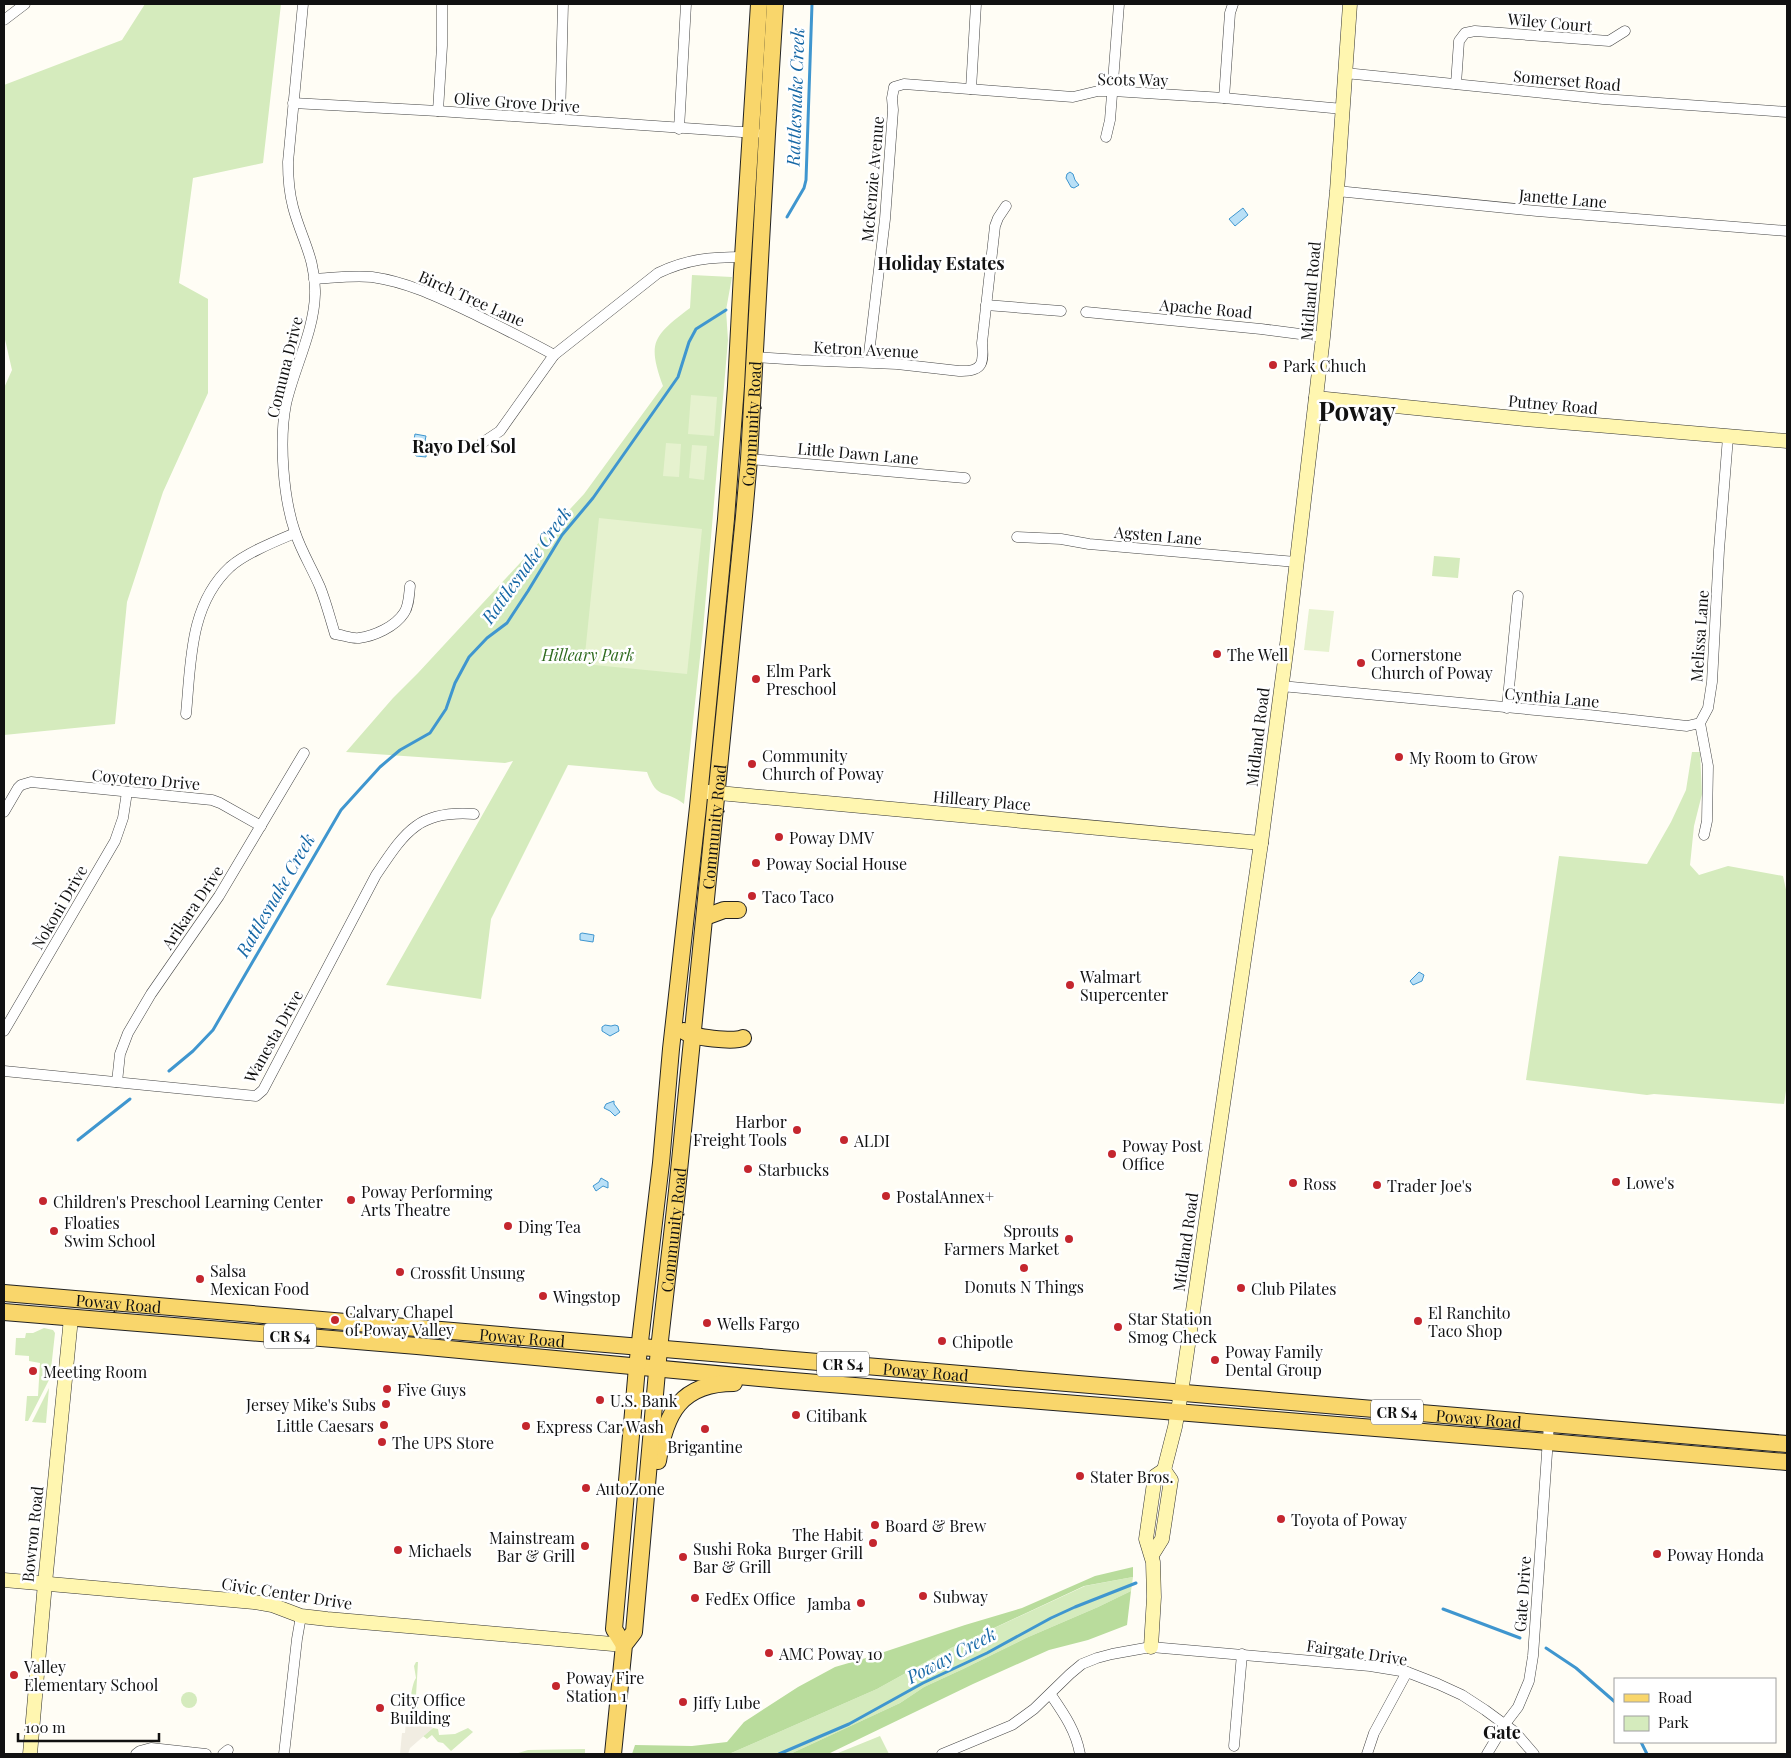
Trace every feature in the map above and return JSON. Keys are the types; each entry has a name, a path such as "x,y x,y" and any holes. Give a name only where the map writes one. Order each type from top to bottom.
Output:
{"main road":[{"name":"Community Road","path":"613,1754 624,1645 634,1632 659,1348 705,917 749,459 757,317 759,4"},
{"name":"Community Road","path":"624,1645 614,1629 637,1367 700,791 731,458 743,257 775,4"},
{"path":"743,257 748,259 751,267 750,306 757,317"},
{"path":"741,297 747,319 747,351 755,356"},
{"path":"736,386 742,408 740,455 742,458 749,459"},
{"path":"731,458 736,475 734,514 744,516"},
{"path":"705,917 724,910 738,910"},
{"path":"686,914 689,956 683,1028 686,1033 693,1035 736,1040 743,1038 733,1031 716,1029 705,1025 698,1020 695,1014"},
{"path":"670,1063 676,1064 680,1069 678,1110 682,1135"},
{"path":"665,1122 669,1140 667,1186 670,1190 677,1191"},
{"name":"Poway Road","path":"4,1292 1787,1444"},
{"path":"71,1318 72,1312 78,1308 117,1310 138,1304"},
{"path":"106,1321 132,1314 158,1316 162,1313 163,1306"},
{"name":"Poway Road","path":"4,1312 388,1344 904,1391 1787,1462"},
{"path":"203,1329 213,1324 226,1322 284,1327 289,1324 291,1317"},
{"path":"292,1336 293,1332 300,1326 353,1330 374,1324"},
{"path":"388,1344 418,1339 472,1343 478,1342 485,1334"},
{"path":"805,1382 844,1379 896,1382 904,1378 909,1370"},
{"path":"904,1391 911,1384 923,1380 979,1383 996,1381 1003,1377"},
{"path":"642,1546 649,1531 663,1431 675,1409 688,1396 708,1386 724,1383 781,1380"},
{"path":"1247,1418 1272,1411 1323,1416 1331,1411 1332,1406"},
{"path":"1324,1424 1325,1420 1335,1415 1389,1418 1411,1413"},
{"path":"1678,1452 1698,1449 1742,1452 1746,1449 1748,1441"},
{"path":"1750,1459 1760,1451 1787,1453"},
{"path":"624,1519 633,1531 631,1558 639,1577"}],"street":[{"path":"4,20 25,4"},
{"path":"293,103 303,4"},
{"path":"438,111 442,46 442,4"},
{"path":"560,120 563,4"},
{"path":"679,129 686,4"},
{"path":"971,89 976,4"},
{"path":"1106,137 1113,91 1119,4"},
{"path":"1224,98 1230,14 1233,4"},
{"name":"Midland Road","path":"1151,1647 1154,1597 1152,1554 1162,1539 1171,1480 1164,1470 1181,1393 1261,843 1316,398 1337,191 1350,4"},
{"name":"Wiley Court","path":"1456,84 1459,41 1465,33 1474,31 1609,41 1625,31"},
{"name":"Somerset Road","path":"1345,73 1603,99 1787,112"},
{"name":"Scots Way","path":"894,87 904,84 1073,97 1098,91 1113,91 1224,98 1342,109"},
{"name":"McKenzie Avenue","path":"868,362 885,219 894,87"},
{"name":"Olive Grove Drive","path":"293,103 438,111 759,134"},
{"name":"Comuna Drive","path":"293,103 288,187 293,209 311,256 315,294 313,316 286,404 283,425 283,453 288,504 295,533 320,588 335,634 358,638 379,632 397,621 405,613 410,586"},
{"name":"Janette Lane","path":"1337,191 1537,211 1787,231"},
{"path":"1006,206 995,226 986,305 1062,310"},
{"path":"482,443 500,431 554,355 658,273 689,260 743,257"},
{"name":"Birch Tree Lane","path":"314,279 370,277 392,281 432,294 522,337 554,355"},
{"name":"Ketron Avenue","path":"755,356 897,364 967,371 981,364 984,356 982,343 986,305"},
{"name":"Apache Road","path":"1086,312 1323,337"},
{"name":"Putney Road","path":"1316,398 1525,419 1787,441"},
{"name":"Melissa Lane","path":"1700,723 1708,708 1712,682 1719,550 1728,437"},
{"name":"Little Dawn Lane","path":"749,459 964,478"},
{"path":"186,714 196,626 210,590 231,566 263,547 295,533"},
{"name":"Agsten Lane","path":"1017,537 1062,539 1107,545 1296,562"},
{"path":"1507,708 1518,596"},
{"name":"Cynthia Lane","path":"1281,686 1687,726 1700,723"},
{"path":"1700,723 1708,766 1707,821 1704,835"},
{"name":"Arikara Drive","path":"117,1082 120,1054 128,1033 151,994 220,896 304,753"},
{"name":"Coyotero Drive","path":"4,812 21,785 35,782 212,800 261,826"},
{"name":"Hilleary Place","path":"700,791 1261,843"},
{"name":"Nokoni Drive","path":"4,1032 115,841 123,818 127,792"},
{"name":"Wanesta Drive","path":"4,1071 250,1096 260,1094 372,883 391,852 408,831 428,818 453,812 474,814"},
{"name":"Bowron Road","path":"30,1754 44,1583 71,1318"},
{"name":"Gate Drive","path":"1488,1754 1518,1707 1528,1681 1533,1656 1549,1424"},
{"name":"Civic Center Drive","path":"4,1580 254,1602 266,1604 301,1616 624,1645"},
{"path":"284,1754 301,1616"},
{"name":"Fairgate Drive","path":"942,1754 1012,1725 1034,1710 1082,1664 1112,1654 1151,1647 1370,1666 1407,1672 1462,1695 1506,1724 1534,1754"},
{"path":"1234,1746 1242,1654"},
{"path":"1367,1754 1374,1733 1407,1672"},
{"path":"1051,1695 1068,1719 1078,1740 1080,1754"},
{"path":"136,1754 151,1748 206,1754"}],"green space":[{"path":"145,4 281,4 263,163 193,178 179,283 208,299 208,393 163,492 127,602 115,724 4,735 4,388 12,370 4,335 4,85 122,40"},
{"name":"Hilleary Park","path":"692,275 732,277 726,310 728,340 703,630 684,804 658,791 647,772 568,765 491,919 481,999 386,985 513,761 505,763 346,752 393,698 584,494 663,386 655,359 657,341 661,333 668,326 690,308"},
{"path":"691,395 717,397 714,436 688,434"},
{"path":"666,443 681,444 679,477 663,476"},
{"path":"692,445 707,446 704,480 689,478"},
{"path":"599,518 702,529 687,674 584,664"},
{"path":"1434,556 1460,558 1458,578 1432,576"},
{"path":"1309,609 1334,611 1329,652 1304,650"},
{"path":"1692,752 1700,752 1702,794 1694,826 1690,865 1699,875 1728,866 1783,876 1787,894 1787,1084 1784,1104 1647,1095 1526,1080 1559,856 1647,864 1671,822 1686,790"},
{"path":"44,1328 53,1330 55,1333 50,1378 28,1421 25,1421 27,1396 38,1396 40,1363 29,1361 29,1356 15,1355 16,1338 25,1338 26,1333 33,1333"},
{"path":"49,1388 46,1423 32,1422"},
{"path":"1133,1567 1133,1577 1084,1586 951,1648 877,1689 729,1754 632,1754 635,1745 692,1746 727,1742 744,1722 798,1687 835,1667 1022,1608 1095,1576"},
{"path":"1133,1577 1131,1591 1026,1638 924,1687 900,1703 790,1754 729,1754 877,1689 951,1648 1085,1586"},
{"path":"1131,1591 1127,1625 1088,1640 1049,1650 973,1684 828,1754 790,1754 900,1703 924,1687 1026,1638"},
{"path":"418,1662 416,1696 419,1713 411,1718 411,1697 416,1678 414,1666"},
{"path":"186,1692 192,1692 197,1697 195,1706 186,1708 181,1703 181,1697"},
{"path":"433,1728 438,1729 439,1735 455,1734 468,1728 473,1732 451,1751 432,1735 427,1739 423,1736"},
{"path":"880,1736 889,1754 835,1754 838,1753"},
{"path":"585,1749 585,1754 515,1754 528,1750"}],"shaded area":[{"path":"419,1713 433,1728 410,1748 408,1754 400,1754 402,1733 405,1733 406,1720"}],"water":[{"path":"1070,172 1079,185 1074,188 1071,187 1066,178"},
{"path":"1243,208 1248,215 1235,226 1229,219"},
{"path":"415,434 426,436 424,446 427,450 426,457 416,456 412,451"},
{"path":"580,934 594,935 593,942 580,940"},
{"path":"1419,972 1424,975 1422,981 1413,985 1410,981"},
{"path":"605,1025 618,1026 619,1031 610,1036 602,1031 602,1027"},
{"path":"614,1101 620,1112 615,1116 604,1108 606,1104"},
{"path":"601,1178 608,1182 608,1188 603,1186 596,1191 593,1186"}],"waterway":[{"name":"Rattlesnake Creek","path":"787,217 804,188 806,180 812,4"},
{"name":"Rattlesnake Creek","path":"169,1071 193,1051 213,1030 341,810 380,767 400,750 430,733 446,709 455,683 469,657 487,638 507,623 562,535 593,498 678,377 689,342 696,329 726,310"},
{"name":"Rattlesnake Creek","path":"78,1140 130,1099"},
{"name":"Poway Creek","path":"779,1754 849,1724 923,1683 987,1653 1051,1618 1136,1583"},
{"path":"1443,1609 1520,1638"},
{"path":"1546,1648 1576,1668 1614,1701"},
{"path":"1642,1743 1647,1754"}],"place":[{"name":"Park Chuch","path":"1273,365"},
{"name":"The Well","path":"1217,654"},
{"name":"Cornerstone Church of Poway","path":"1361,663"},
{"name":"Elm Park Preschool","path":"756,679"},
{"name":"My Room to Grow","path":"1399,757"},
{"name":"Community Church of Poway","path":"752,764"},
{"name":"Poway DMV","path":"779,837"},
{"name":"Poway Social House","path":"756,863"},
{"name":"Taco Taco","path":"752,896"},
{"name":"Walmart Supercenter","path":"1070,985"},
{"name":"Harbor Freight Tools","path":"797,1130"},
{"name":"ALDI","path":"844,1140"},
{"name":"Poway Post Office","path":"1112,1154"},
{"name":"Starbucks","path":"748,1169"},
{"name":"Lowe's","path":"1616,1182"},
{"name":"Ross","path":"1293,1183"},
{"name":"Trader Joe's","path":"1377,1185"},
{"name":"PostalAnnex+","path":"886,1196"},
{"name":"Poway Performing Arts Theatre","path":"351,1200"},
{"name":"Children's Preschool Learning Center","path":"43,1201"},
{"name":"Ding Tea","path":"508,1226"},
{"name":"Floaties Swim School","path":"54,1231"},
{"name":"Sprouts Farmers Market","path":"1069,1239"},
{"name":"Donuts N Things","path":"1024,1268"},
{"name":"Crossfit Unsung","path":"400,1272"},
{"name":"Salsa Mexican Food","path":"200,1279"},
{"name":"Club Pilates","path":"1241,1288"},
{"name":"Wingstop","path":"543,1296"},
{"name":"Calvary Chapel of Poway Valley","path":"335,1320"},
{"name":"El Ranchito Taco Shop","path":"1418,1321"},
{"name":"Wells Fargo","path":"707,1323"},
{"name":"Star Station Smog Check","path":"1118,1327"},
{"name":"Chipotle","path":"942,1341"},
{"name":"Poway Family Dental Group","path":"1215,1360"},
{"name":"Meeting Room","path":"33,1371"},
{"name":"Five Guys","path":"387,1389"},
{"name":"U.S. Bank","path":"600,1400"},
{"name":"Jersey Mike's Subs","path":"386,1404"},
{"name":"Citibank","path":"796,1415"},
{"name":"Little Caesars","path":"384,1425"},
{"name":"Express Car Wash","path":"526,1426"},
{"name":"Brigantine","path":"705,1429"},
{"name":"The UPS Store","path":"382,1442"},
{"name":"Stater Bros.","path":"1080,1476"},
{"name":"AutoZone","path":"586,1488"},
{"name":"Toyota of Poway","path":"1281,1519"},
{"name":"Board & Brew","path":"875,1525"},
{"name":"The Habit Burger Grill","path":"873,1543"},
{"name":"Mainstream Bar & Grill","path":"585,1546"},
{"name":"Michaels","path":"398,1550"},
{"name":"Poway Honda","path":"1657,1554"},
{"name":"Sushi Roka Bar & Grill","path":"683,1557"},
{"name":"Subway","path":"923,1596"},
{"name":"FedEx Office","path":"695,1598"},
{"name":"Jamba","path":"861,1603"},
{"name":"AMC Poway 10","path":"769,1653"},
{"name":"Valley Elementary School","path":"14,1675"},
{"name":"Poway Fire Station 1","path":"556,1686"},
{"name":"Jiffy Lube","path":"683,1702"},
{"name":"City Office Building","path":"380,1708"}],"district":[{"name":"Holiday Estates","path":"941,263"},
{"name":"Poway","path":"1357,410"},
{"name":"Rayo Del Sol","path":"464,446"},
{"name":"Gate","path":"1502,1732"}]}
